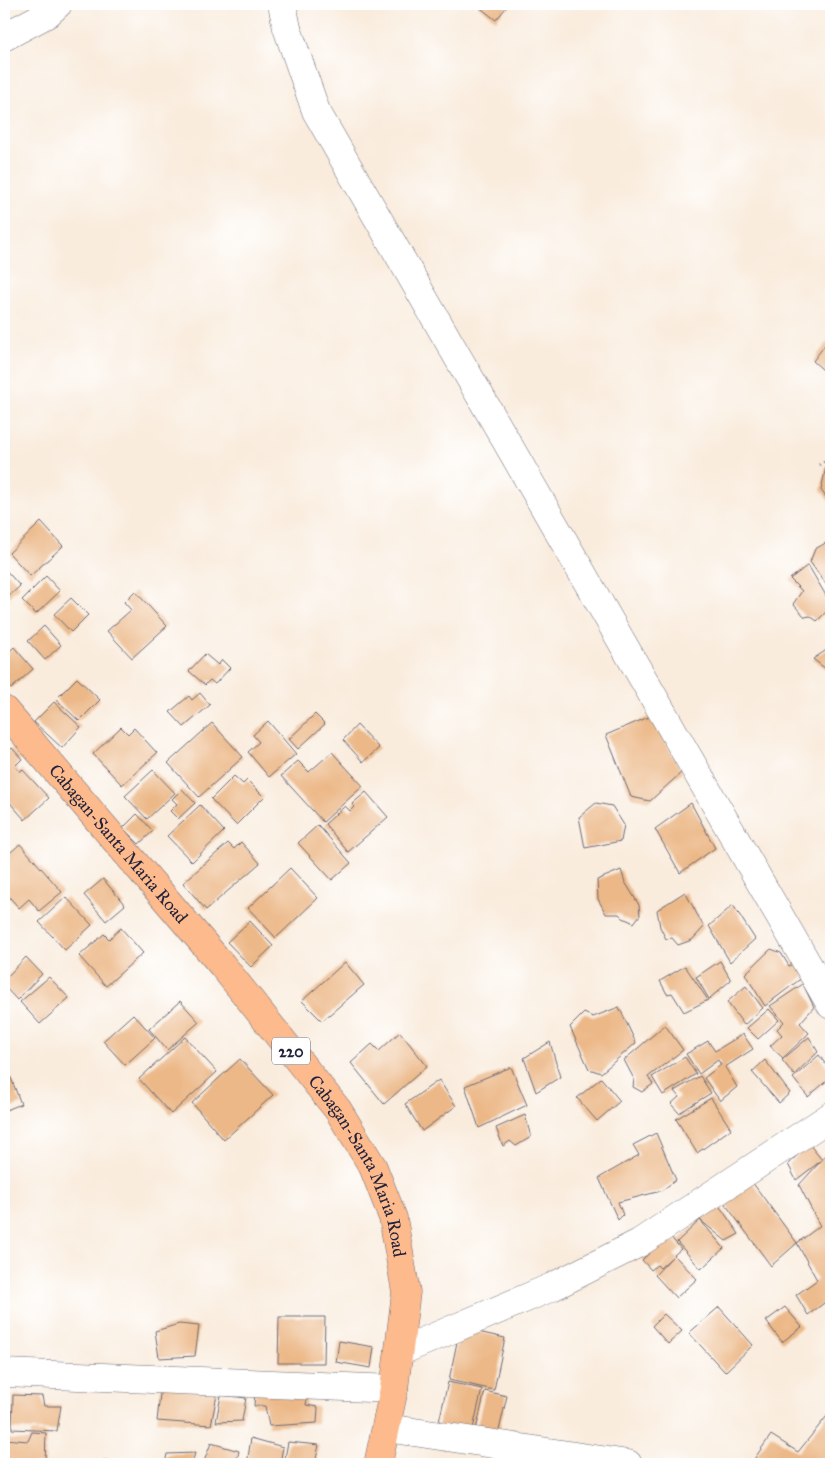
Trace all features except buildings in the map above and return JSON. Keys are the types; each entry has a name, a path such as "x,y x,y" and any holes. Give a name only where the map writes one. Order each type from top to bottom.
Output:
{"main road":[{"name":"Cabagan-Santa Maria Road","path":"4,710 222,965 338,1110 373,1166 393,1218 406,1292 394,1389 378,1464"}],"street":[{"path":"4,37 46,14 58,4"},
{"path":"282,4 287,28 316,111 831,1005"},
{"path":"399,1352 552,1287 639,1242 831,1116"},
{"path":"4,1373 394,1389"},
{"path":"387,1428 628,1464"}],"path":[{"path":"819,465 831,458"}]}
